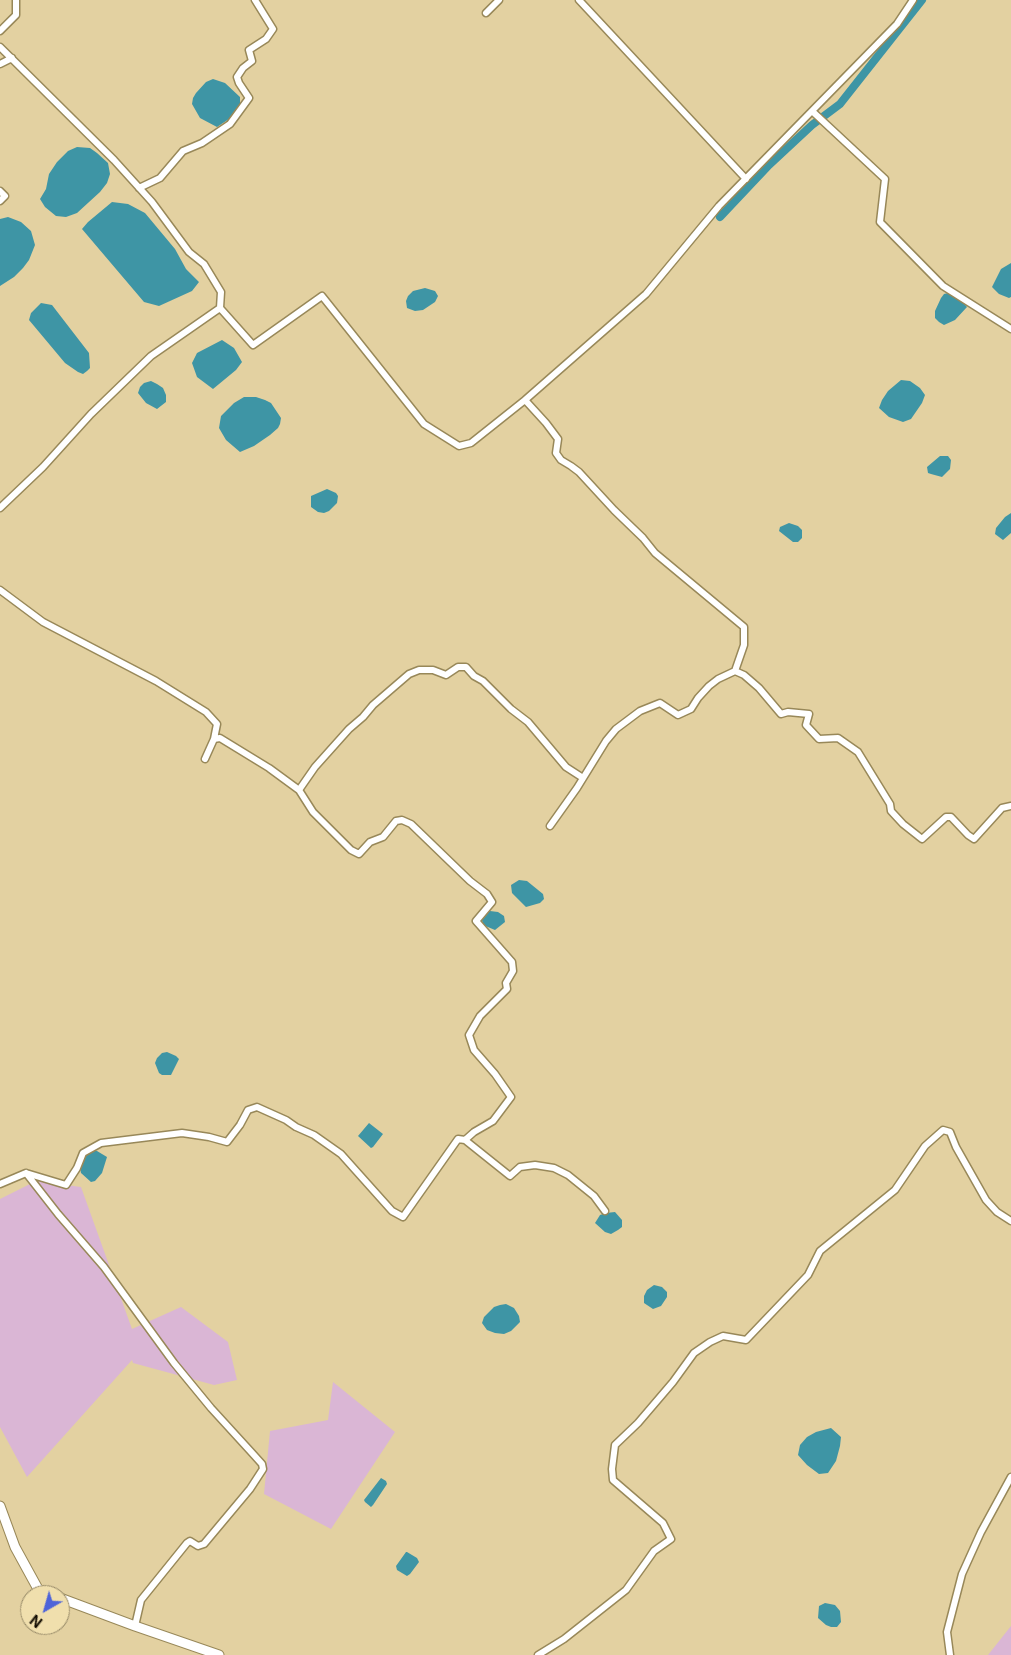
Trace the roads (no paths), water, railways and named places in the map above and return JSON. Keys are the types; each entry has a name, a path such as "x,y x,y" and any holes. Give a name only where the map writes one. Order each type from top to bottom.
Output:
{"main road":[{"path":"0,1506 15,1547 36,1585"},
{"path":"70,1602 219,1655"}],"street":[{"path":"0,31 16,15 16,0"},
{"path":"139,188 160,178 184,152 202,143 230,124 249,98 237,77 252,61 249,50 266,39 273,29 255,0"},
{"path":"486,12 499,0"},
{"path":"579,0 746,178"},
{"path":"0,47 78,123 152,202 189,252 204,264 221,292 220,308 253,345 322,296 424,424 459,446 471,443 525,400 646,294 720,206 746,178 815,113 897,24 913,0"},
{"path":"0,64 12,58"},
{"path":"815,113 885,179 880,222 943,286 1011,329"},
{"path":"0,191 5,196 0,201"},
{"path":"0,508 43,467 91,414 151,356 220,308"},
{"path":"525,400 558,439 556,453 561,460 579,472 643,538 655,553 744,627 744,645 735,671 718,679 709,686 690,710 678,715 660,703 640,711 616,728 550,826"},
{"path":"0,590 43,622 164,685 206,712 217,724 214,739 205,759"},
{"path":"299,790 315,767 349,729 409,674 419,670 433,670 446,674 458,667 466,667 474,676 483,681 511,709 528,722 566,767 583,778"},
{"path":"735,671 759,688 780,714 788,712 809,714 806,725 819,739 838,738 858,752 890,804 891,811 902,824 922,839 946,817 951,817 974,839 1002,808 1011,806"},
{"path":"214,739 220,738 269,768 299,790 313,812 351,850 359,854 370,842 383,837 396,822 402,820 411,824 470,881 487,894 492,902 476,921 512,962 514,971 506,983 507,990 480,1016 469,1035 474,1050 495,1074 511,1097 493,1121 474,1132 465,1140"},
{"path":"0,1184 26,1173 66,1185 77,1168 83,1153 101,1143 182,1133 227,1142 240,1125 248,1110 257,1107 314,1135 341,1154 392,1211 403,1217 458,1139 465,1140 510,1176 520,1167 535,1165 554,1168 568,1175 594,1196 605,1211"},
{"path":"538,1655 564,1639 626,1590 654,1551 671,1539 664,1523 614,1480 612,1469 615,1445 638,1423 674,1382 694,1353 723,1336 746,1340 808,1275 820,1251 895,1190 925,1146 943,1130 950,1132 956,1147 986,1200 997,1212 1011,1221"},
{"path":"26,1173 58,1214 104,1267 174,1363 211,1408 262,1464 263,1469 250,1489 204,1544 198,1546 190,1541 187,1543 141,1600 135,1626"},
{"path":"950,1655 947,1632 962,1574 981,1532 1011,1477"}],"water":[{"path":"213,79 225,83 240,97 240,107 232,117 217,127 200,118 192,104 196,93 206,82"},
{"path":"77,147 90,148 97,153 108,163 110,174 107,183 100,192 77,213 66,217 56,216 45,207 40,199 46,189 49,174 57,162 68,151"},
{"path":"112,202 128,204 145,213 175,249 186,269 199,282 192,291 159,306 144,302 82,229"},
{"path":"8,217 21,222 31,231 35,245 29,260 23,268 14,277 0,286 0,219"},
{"path":"1011,263 1011,297 1009,298 999,294 992,287 1001,269"},
{"path":"425,288 435,291 438,296 435,302 423,310 415,311 407,308 406,301 408,296 413,291"},
{"path":"948,293 962,301 967,307 955,320 944,325 935,318 935,311 941,298 944,294"},
{"path":"41,303 52,305 89,353 90,368 83,374 65,363 29,320 31,313"},
{"path":"222,340 234,348 242,362 236,370 213,389 197,377 192,363 197,353"},
{"path":"901,380 910,381 920,388 925,395 911,419 903,422 889,417 879,408 888,391"},
{"path":"151,381 163,388 166,395 166,402 157,409 146,403 138,393 144,383"},
{"path":"244,397 256,397 271,403 281,418 278,428 270,435 254,446 240,452 226,440 219,428 221,416 234,403"},
{"path":"940,456 948,456 951,460 950,469 942,477 928,473 927,467"},
{"path":"327,489 336,493 338,496 337,503 329,511 324,513 318,512 311,507 311,496"},
{"path":"1011,513 1011,533 1003,540 995,534 996,528"},
{"path":"789,523 798,526 802,530 802,538 798,542 793,542 779,531 780,527"},
{"path":"519,880 527,881 543,894 544,899 540,903 526,907 512,893 511,885"},
{"path":"490,911 498,912 504,916 505,922 495,930 483,925 482,920"},
{"path":"167,1052 179,1059 171,1075 162,1075 159,1073 155,1063 162,1053"},
{"path":"369,1123 383,1134 371,1148 358,1136"},
{"path":"89,1151 97,1151 107,1157 102,1173 95,1181 91,1182 81,1173 80,1167 85,1155"},
{"path":"615,1212 622,1220 622,1227 611,1234 605,1232 595,1223 600,1215"},
{"path":"654,1285 662,1287 667,1292 667,1297 661,1306 653,1309 644,1303 644,1296 647,1290"},
{"path":"506,1304 514,1308 520,1322 511,1331 504,1334 487,1330 482,1323 484,1317 494,1307"},
{"path":"831,1428 841,1437 840,1446 836,1461 828,1473 819,1474 798,1455 800,1445 807,1437 816,1432"},
{"path":"381,1478 387,1484 371,1507 364,1500"},
{"path":"406,1552 417,1558 419,1562 407,1576 397,1570 396,1566"},
{"path":"825,1603 835,1605 840,1611 841,1622 837,1627 826,1625 818,1618 819,1606"}],"waterway":[{"path":"720,217 769,165 812,125 840,104 922,0"}]}
